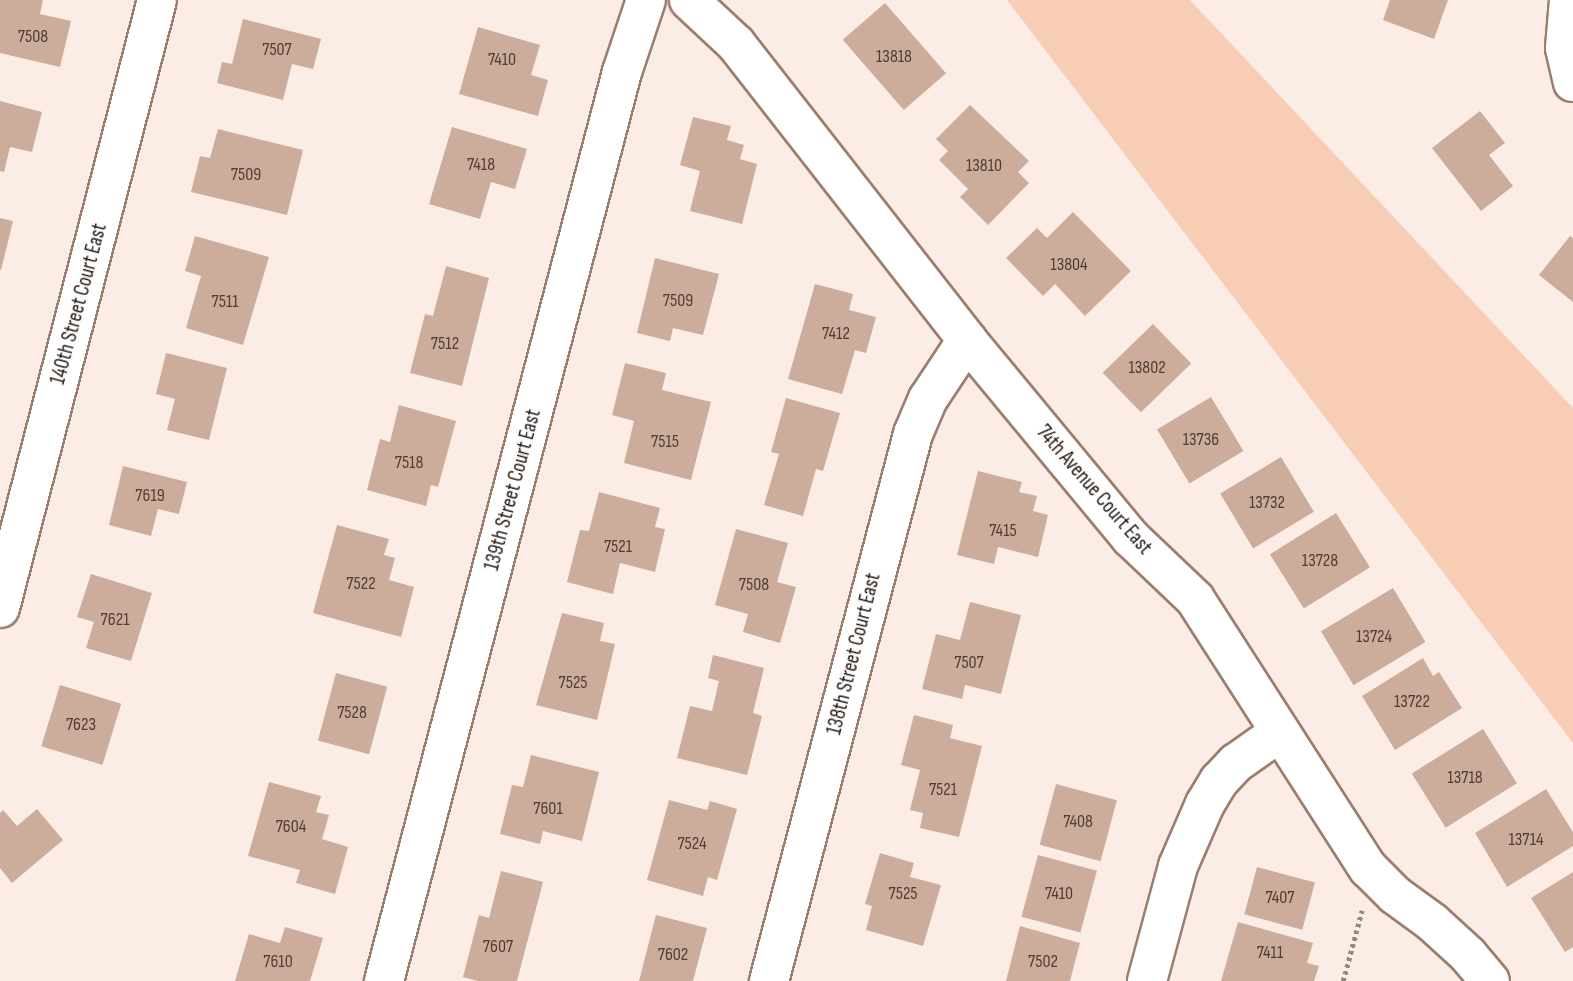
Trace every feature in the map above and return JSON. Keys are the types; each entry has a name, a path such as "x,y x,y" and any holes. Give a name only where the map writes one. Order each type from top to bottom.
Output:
{"street":[{"name":"140th Street Court East","path":"0,608 157,0"},
{"name":"139th Street Court East","path":"384,981 622,72 646,0"},
{"name":"74th Avenue Court East","path":"689,0 736,44 967,340 1131,538 1195,599 1371,872 1395,895 1432,922 1468,955 1490,981"},
{"path":"1569,0 1565,48 1573,82"},
{"name":"138th Street Court East","path":"769,981 913,433 933,390 967,340"},
{"path":"1147,981 1178,866 1205,804 1219,781 1236,763 1280,732"}],"path":[{"path":"1343,981 1371,872"}],"shaded area":[{"path":"1007,0 1190,0 1573,408 1573,743"}],"building":[{"path":"0,0 43,0 40,14 71,21 60,67 0,53"},
{"path":"1390,0 1448,0 1434,39 1383,20"},
{"path":"885,3 946,73 904,110 843,40"},
{"path":"243,19 321,39 313,69 292,64 283,100 217,83 222,62 232,64"},
{"path":"478,27 540,45 531,75 548,80 538,116 459,94"},
{"path":"0,101 42,112 32,152 10,147 4,172 0,171"},
{"path":"970,105 1029,161 1018,172 1029,183 988,225 960,197 968,189 939,160 948,151 936,139"},
{"path":"1480,111 1505,143 1489,155 1513,186 1481,211 1432,148"},
{"path":"693,117 731,126 727,140 744,145 740,159 757,164 742,224 690,211 700,171 680,165"},
{"path":"452,127 527,149 515,189 491,182 480,219 429,204"},
{"path":"218,129 303,150 287,215 191,192 200,156 210,158"},
{"path":"1073,212 1131,271 1085,316 1055,284 1043,296 1006,258 1037,228 1047,238"},
{"path":"0,218 13,221 1,270 0,270"},
{"path":"195,236 269,257 243,345 186,328 201,276 185,271"},
{"path":"1570,236 1573,238 1573,302 1539,275"},
{"path":"655,258 719,274 703,335 673,328 670,341 637,333"},
{"path":"446,266 489,278 462,386 410,373 425,314 433,316"},
{"path":"815,284 853,294 849,310 876,317 866,353 855,350 842,394 788,379"},
{"path":"1153,324 1191,364 1141,412 1103,373"},
{"path":"166,353 227,368 209,440 167,430 175,399 156,394"},
{"path":"625,363 666,373 662,390 711,402 691,480 624,463 634,421 612,415"},
{"path":"1211,397 1243,451 1189,483 1157,429"},
{"path":"786,398 840,413 823,471 816,469 803,516 764,505 779,454 771,452"},
{"path":"399,405 456,421 438,487 431,485 426,506 367,490 380,439 390,442"},
{"path":"1281,457 1314,512 1253,548 1220,494"},
{"path":"123,466 187,482 179,514 158,509 151,536 109,525"},
{"path":"978,471 1022,482 1019,492 1037,496 1033,511 1048,515 1038,557 998,547 994,564 957,555"},
{"path":"599,492 660,508 655,527 665,529 655,572 620,563 613,594 567,582 580,530 589,531"},
{"path":"1336,513 1370,567 1304,609 1270,554"},
{"path":"337,525 389,539 384,555 395,558 389,580 414,587 401,637 313,613"},
{"path":"736,529 788,543 777,582 796,587 780,643 743,632 748,614 715,605"},
{"path":"91,574 152,593 131,661 86,648 94,622 77,617"},
{"path":"1393,588 1425,642 1353,685 1321,631"},
{"path":"970,602 1021,615 1001,694 965,685 962,699 922,689 936,634 960,640"},
{"path":"562,613 604,623 600,641 615,644 597,720 536,705"},
{"path":"713,655 764,668 753,713 762,716 747,775 677,758 690,706 712,711 719,681 708,678"},
{"path":"1423,658 1433,676 1439,672 1462,708 1395,750 1362,696"},
{"path":"336,673 387,687 369,754 318,741"},
{"path":"60,685 121,704 102,765 41,746"},
{"path":"914,715 953,725 950,738 982,746 959,837 920,828 923,813 910,810 920,770 901,765"},
{"path":"1483,729 1517,783 1446,828 1412,774"},
{"path":"531,755 599,772 582,841 543,831 540,844 500,834 512,785 523,787"},
{"path":"269,782 321,796 316,812 329,815 322,839 348,847 335,894 296,883 300,870 248,856"},
{"path":"1056,784 1117,800 1101,861 1040,845"},
{"path":"1546,789 1573,832 1573,846 1507,887 1475,833"},
{"path":"669,800 707,810 710,801 737,809 717,880 708,877 703,896 647,880"},
{"path":"37,809 63,840 12,883 0,868 0,813 3,810 17,826"},
{"path":"880,853 914,863 910,877 941,885 923,946 866,930 872,906 865,904"},
{"path":"1038,855 1097,871 1080,933 1021,917"},
{"path":"1257,867 1315,883 1302,930 1244,914"},
{"path":"501,871 543,882 517,981 478,981 463,977 479,915 489,918"},
{"path":"1573,872 1573,947 1565,952 1531,898"},
{"path":"656,915 707,928 693,981 639,981"},
{"path":"1238,922 1313,943 1307,963 1319,966 1314,981 1221,981"},
{"path":"1020,926 1080,943 1070,981 1006,981"},
{"path":"285,927 323,938 310,981 235,981 249,934 280,943"}]}
